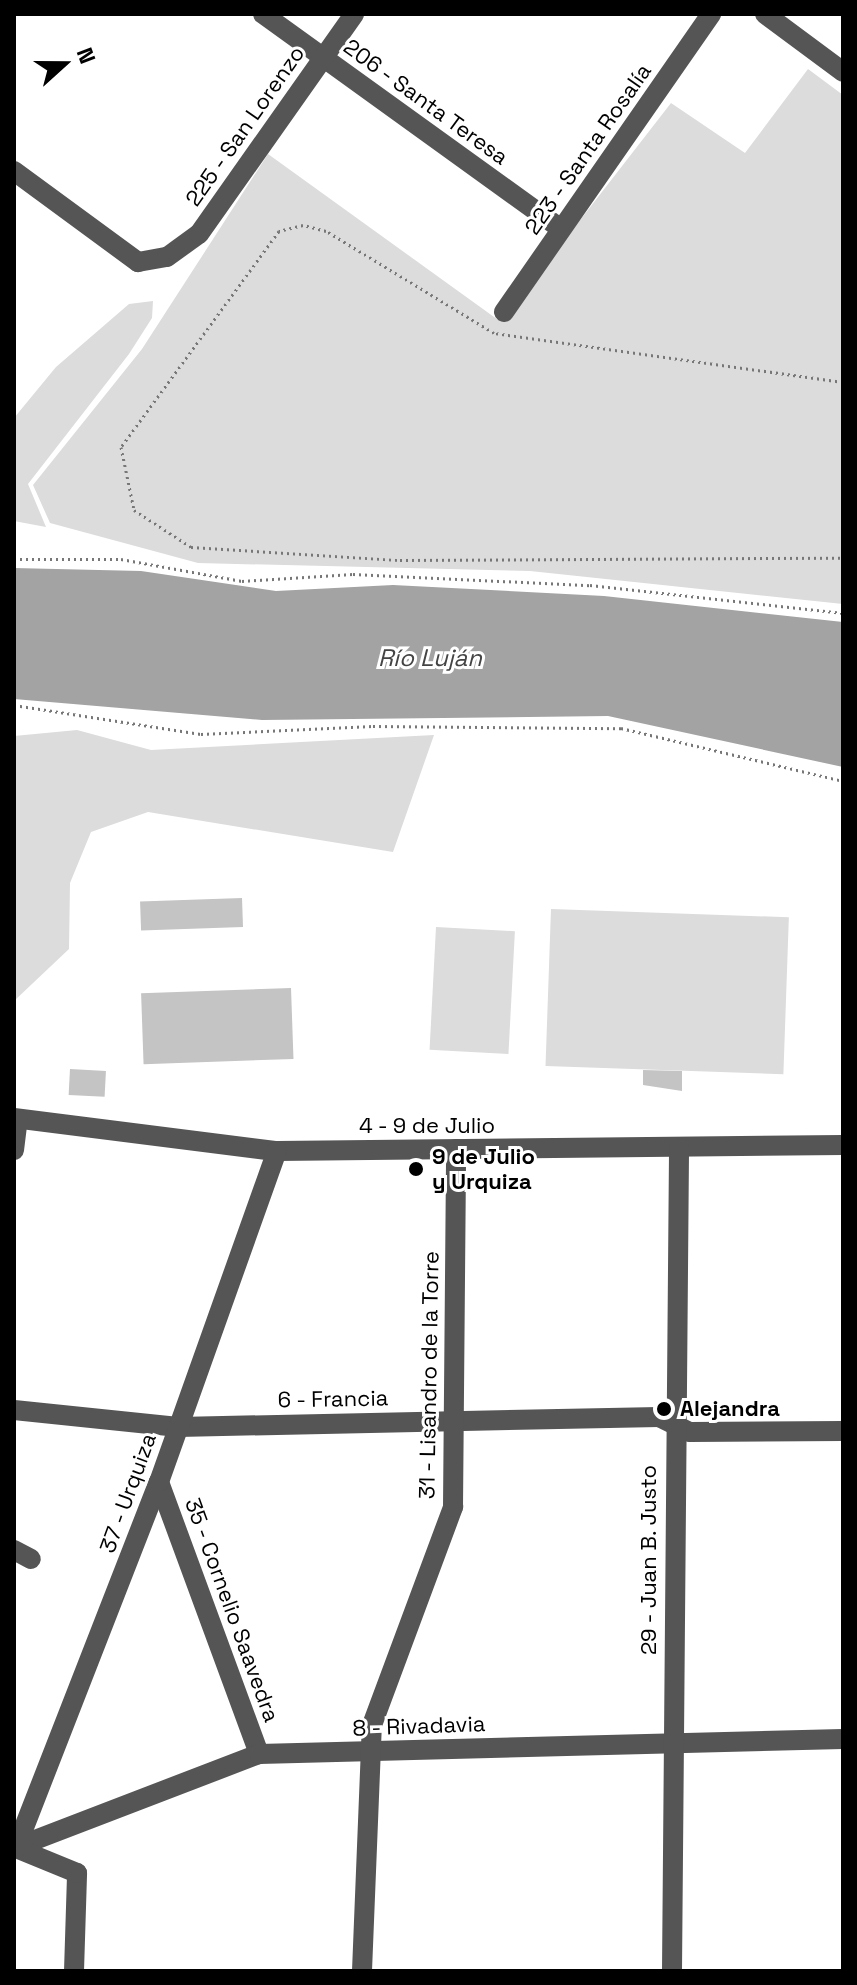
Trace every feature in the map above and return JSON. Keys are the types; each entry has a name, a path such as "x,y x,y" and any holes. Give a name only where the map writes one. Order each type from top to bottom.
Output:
{"street":[{"name":"206 - Santa Teresa","path":"263,14 561,229"},
{"name":"225 - San Lorenzo","path":"14,171 138,262 167,257 199,234 354,14"},
{"name":"223 - Santa Rosalía","path":"504,312 711,14"},
{"path":"765,14 843,72"},
{"path":"14,1150 16,1118"},
{"name":"4 - 9 de Julio","path":"16,1118 277,1151 843,1145"},
{"name":"29 - Juan B. Justo","path":"672,1971 673,1425 679,1148"},
{"name":"31 - Lisandro de la Torre","path":"362,1971 368,1752 445,1540 453,1507 456,1149"},
{"name":"37 - Urquiza","path":"15,1848 159,1482 277,1151"},
{"name":"6 - Francia","path":"14,1410 178,1427 659,1417 690,1432 843,1431"},
{"name":"35 - Cornelio Saavedra","path":"159,1482 259,1754"},
{"name":"8 - Rivadavia","path":"15,1848 259,1754 843,1739"},
{"path":"15,1848 77,1873 74,1971"}],"path":[{"path":"843,382 494,333 326,231 303,225 279,231 121,447 134,510 191,547 400,560 843,558"},
{"path":"14,559 121,559 242,581 353,574 590,585 843,613"},
{"path":"14,705 201,734 373,726 621,728 843,781"}],"shaded area":[{"path":"808,69 843,95 843,604 530,571 198,563 50,523 33,485 142,349 268,154 501,322 671,103 745,153"},
{"path":"153,301 152,318 129,354 28,484 46,527 14,521 14,418 56,367 129,304"},
{"path":"77,730 151,750 434,735 393,852 148,812 91,832 70,883 69,949 14,1001 14,736"},
{"path":"551,909 789,917 783,1074 546,1066"},
{"path":"436,927 515,931 508,1054 430,1050"}],"water":[{"name":"Río Luján","path":"14,568 141,571 276,591 393,585 604,596 843,622 843,767 608,716 262,720 14,699"}],"building":[{"path":"242,898 243,927 141,931 140,902"},
{"path":"291,988 293,1059 144,1064 141,993"},
{"path":"70,1069 106,1071 105,1097 69,1095"},
{"path":"643,1070 682,1071 682,1091 643,1085"}],"place":[{"name":"9 de Julio y Urquiza","path":"416,1169"},
{"name":"Alejandra","path":"664,1409"}]}
